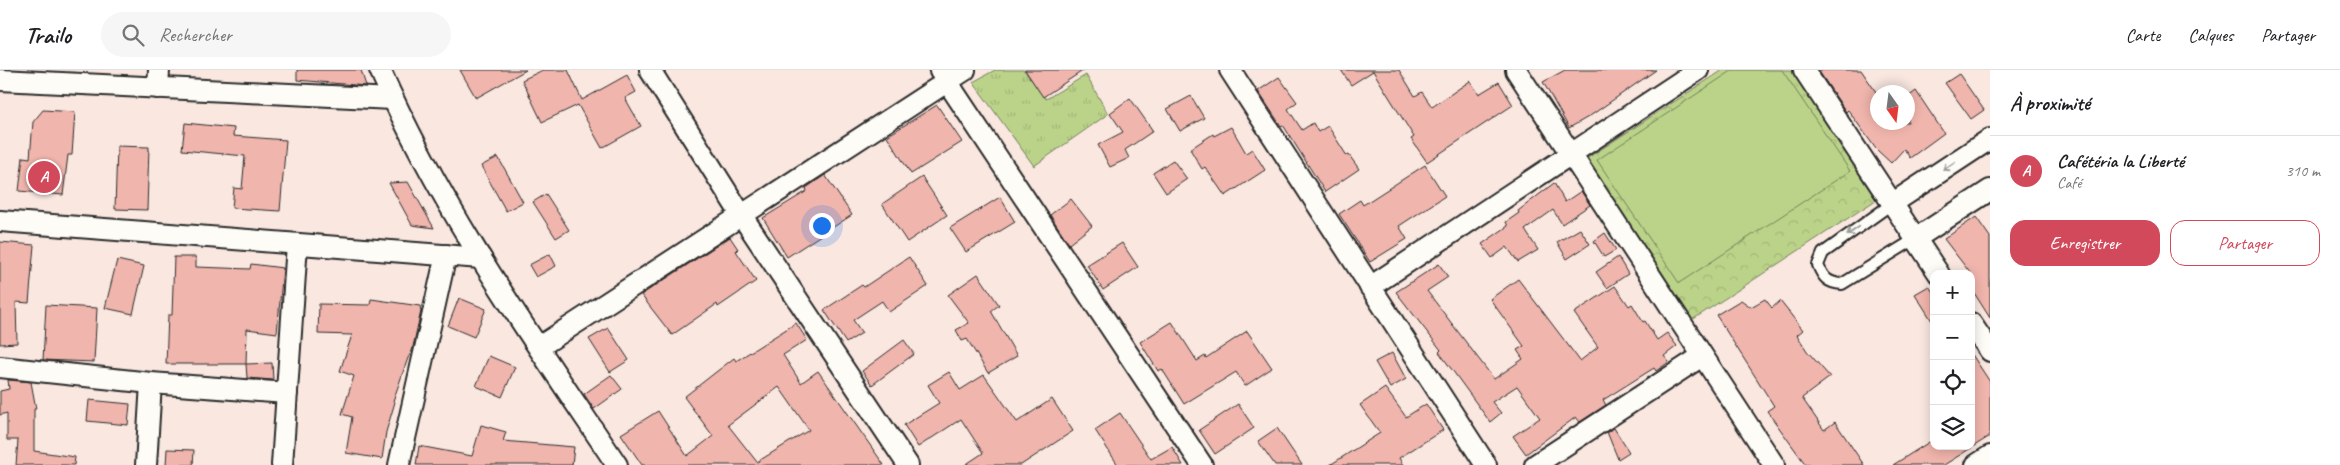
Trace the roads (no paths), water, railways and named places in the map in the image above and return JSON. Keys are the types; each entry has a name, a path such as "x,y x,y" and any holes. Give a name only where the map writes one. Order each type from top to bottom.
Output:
{"street":[{"path":"380,70 393,99 482,258 617,465"},
{"path":"650,70 742,216 908,465"},
{"path":"539,348 742,216 943,76 965,70"},
{"path":"1230,70 1486,465"},
{"path":"1516,70 1774,465"},
{"path":"1370,287 1698,70"},
{"path":"1804,70 1936,270"},
{"path":"943,76 1202,465"},
{"path":"11,77 158,79 393,99"},
{"path":"1893,203 1990,139"},
{"path":"1915,239 1990,190"},
{"path":"0,221 482,258"},
{"path":"282,465 297,244"},
{"path":"400,465 446,256"},
{"path":"1975,329 1990,351"},
{"path":"1535,465 1702,356"},
{"path":"0,367 151,383 287,393"},
{"path":"146,465 151,383"},
{"path":"1976,465 1990,456"}],"lane":[{"path":"1893,203 1823,253 1818,266 1823,276 1831,284 1842,284 1853,279 1915,239"}],"place":[{"name":"Cafétéria la Liberté","path":"44,177"}]}
